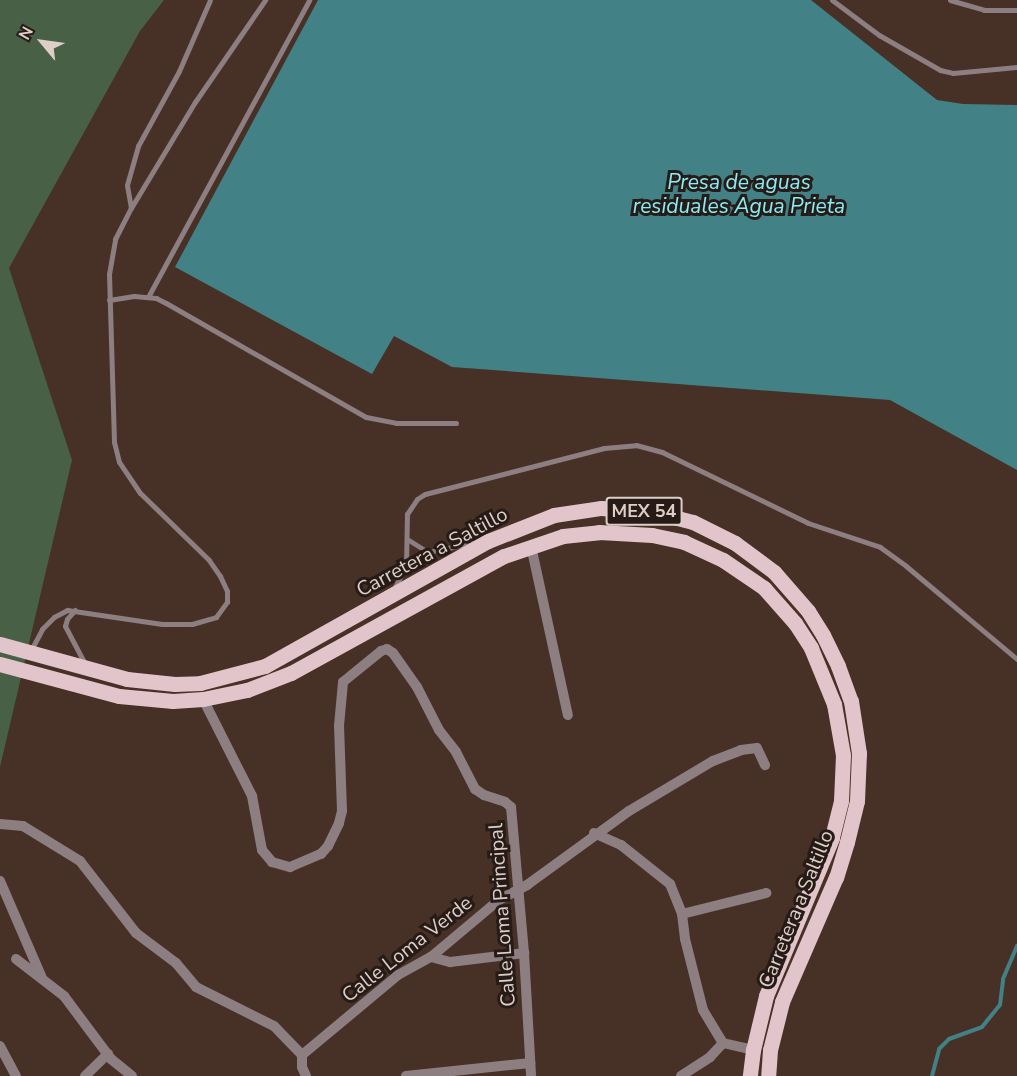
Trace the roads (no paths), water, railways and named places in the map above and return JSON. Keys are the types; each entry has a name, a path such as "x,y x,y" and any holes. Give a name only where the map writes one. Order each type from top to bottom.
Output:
{"main road":[{"name":"Carretera a Saltillo","path":"0,644 87,669 146,682 200,683 223,679 265,666 387,600 488,541 554,515 578,510 629,509 672,516 712,531 755,556 787,586 808,611 845,682 856,724 859,753 857,801 836,877 782,1002 770,1050 768,1076"},
{"name":"Carretera a Saltillo","path":"0,664 119,696 173,701 203,699 247,690 291,674 478,569 531,546 581,533 626,532 671,539 704,550 746,573 775,599 795,623 822,671 840,728 843,755 841,801 832,837 766,996 753,1050 750,1076"}],"street":[{"path":"531,546 568,716"},
{"name":"Calle Loma Principal","path":"203,699 252,796 262,850 266,857 279,865 290,867 313,859 328,846 335,834 342,811 339,726 341,686 345,679 381,651 391,651 417,687 439,730 456,752 475,789 511,807 524,954 531,1076"},
{"name":"Calle Loma Verde","path":"302,1055 398,975 431,957 500,900 518,891 594,833 628,811 733,753 755,747 765,765"},
{"path":"0,824 23,826 80,861 136,933 169,957 196,987 274,1026 302,1055 302,1067 306,1076"},
{"path":"594,833 621,845 661,875 678,897 685,939 703,1011 723,1043 753,1050"},
{"path":"0,881 42,978"},
{"path":"682,914 766,893"},
{"path":"431,957 450,962 524,954"},
{"path":"16,959 64,996 108,1054 132,1076"},
{"path":"681,1076 710,1057 723,1043"},
{"path":"0,1046 16,1076"},
{"path":"85,1076 108,1054"},
{"path":"406,1076 530,1063"}],"lane":[{"path":"131,208 127,185 134,154 179,71 210,0"},
{"path":"30,652 48,622 67,610 162,624 192,624 216,617 227,602 227,591 220,576 208,560 140,493 119,462 114,442 109,300 111,256 115,239 131,208 195,102 265,0"},
{"path":"148,297 309,0"},
{"path":"832,0 879,35 940,70 953,73 1017,67"},
{"path":"950,0 984,10 1017,10"},
{"path":"109,300 134,296 148,297 166,303 366,417 396,423 456,423"},
{"path":"387,600 405,571 407,539 405,523 411,506 417,499 436,489 556,462 604,448 636,445 662,452 798,519 879,547 906,566 1017,659"},
{"path":"407,539 428,552 488,541"},
{"path":"75,610 67,619 65,626 87,669"}],"water":[{"name":"Presa de aguas residuales Agua Prieta","path":"318,0 811,0 937,100 963,104 1017,105 1017,470 890,400 452,367 394,336 372,374 175,267"}],"waterway":[{"path":"932,1076 939,1049 949,1039 982,1027 1000,1005 1003,979 1017,946"}]}
